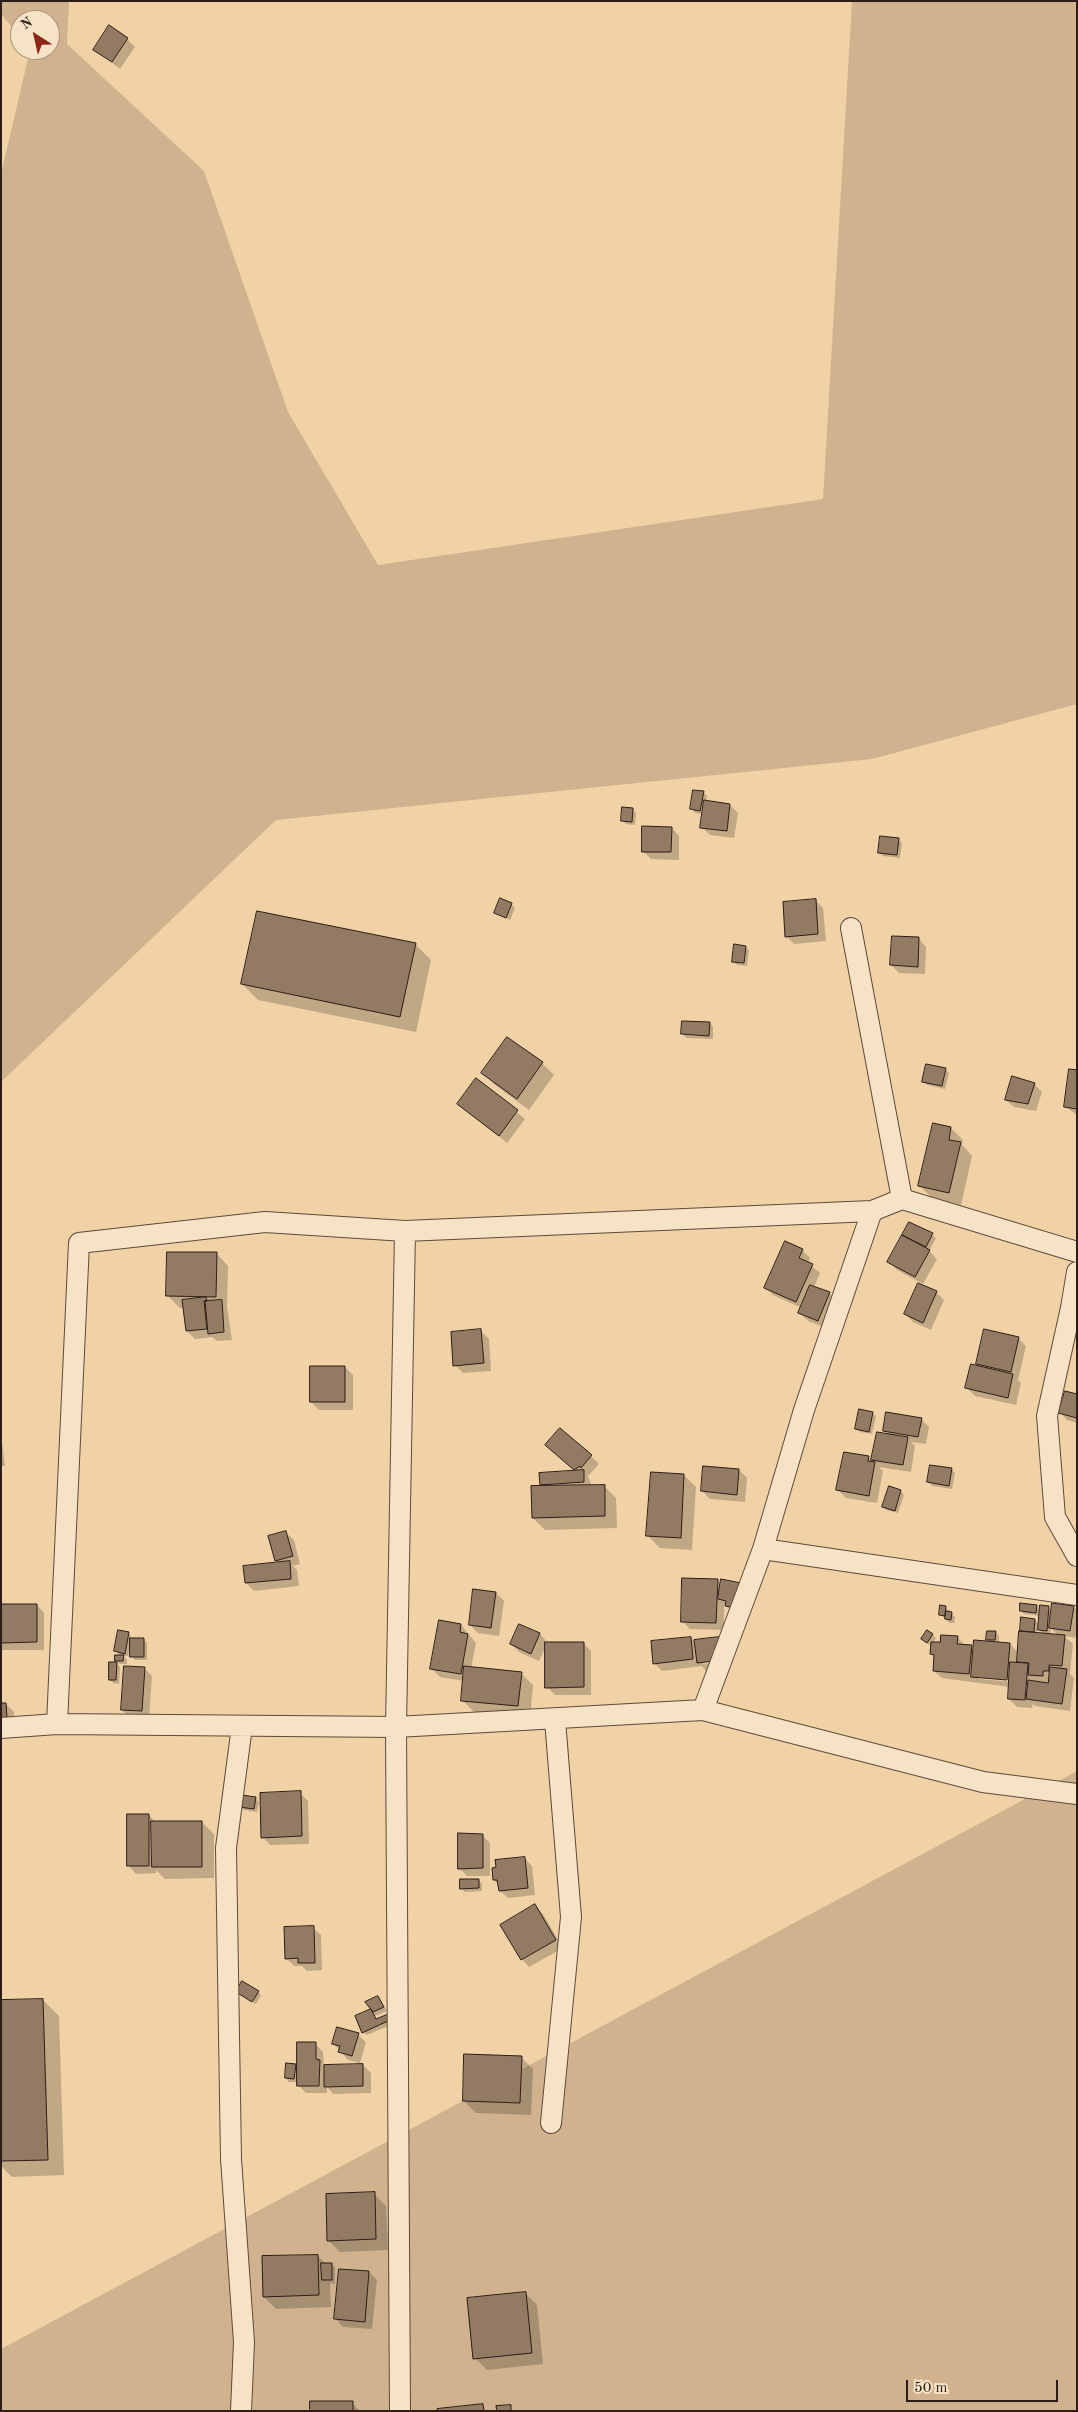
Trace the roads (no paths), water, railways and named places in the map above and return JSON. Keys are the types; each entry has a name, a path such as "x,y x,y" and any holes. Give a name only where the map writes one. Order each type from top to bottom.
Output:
{"street":[{"path":"851,928 902,1199"},
{"path":"57,1724 79,1243 265,1222 405,1231 872,1211 902,1199 1077,1252"},
{"path":"703,1710 763,1549 804,1410 872,1211"},
{"path":"400,2411 396,1727 405,1231"},
{"path":"1077,1272 1072,1308 1047,1416 1055,1517 1077,1556"},
{"path":"763,1549 1077,1595"},
{"path":"1,1728 57,1724 396,1727 555,1720 703,1710 983,1782 1077,1794"},
{"path":"551,2123 571,1917 555,1720"},
{"path":"241,2411 244,2342 231,2159 226,1848 242,1726"}]}
